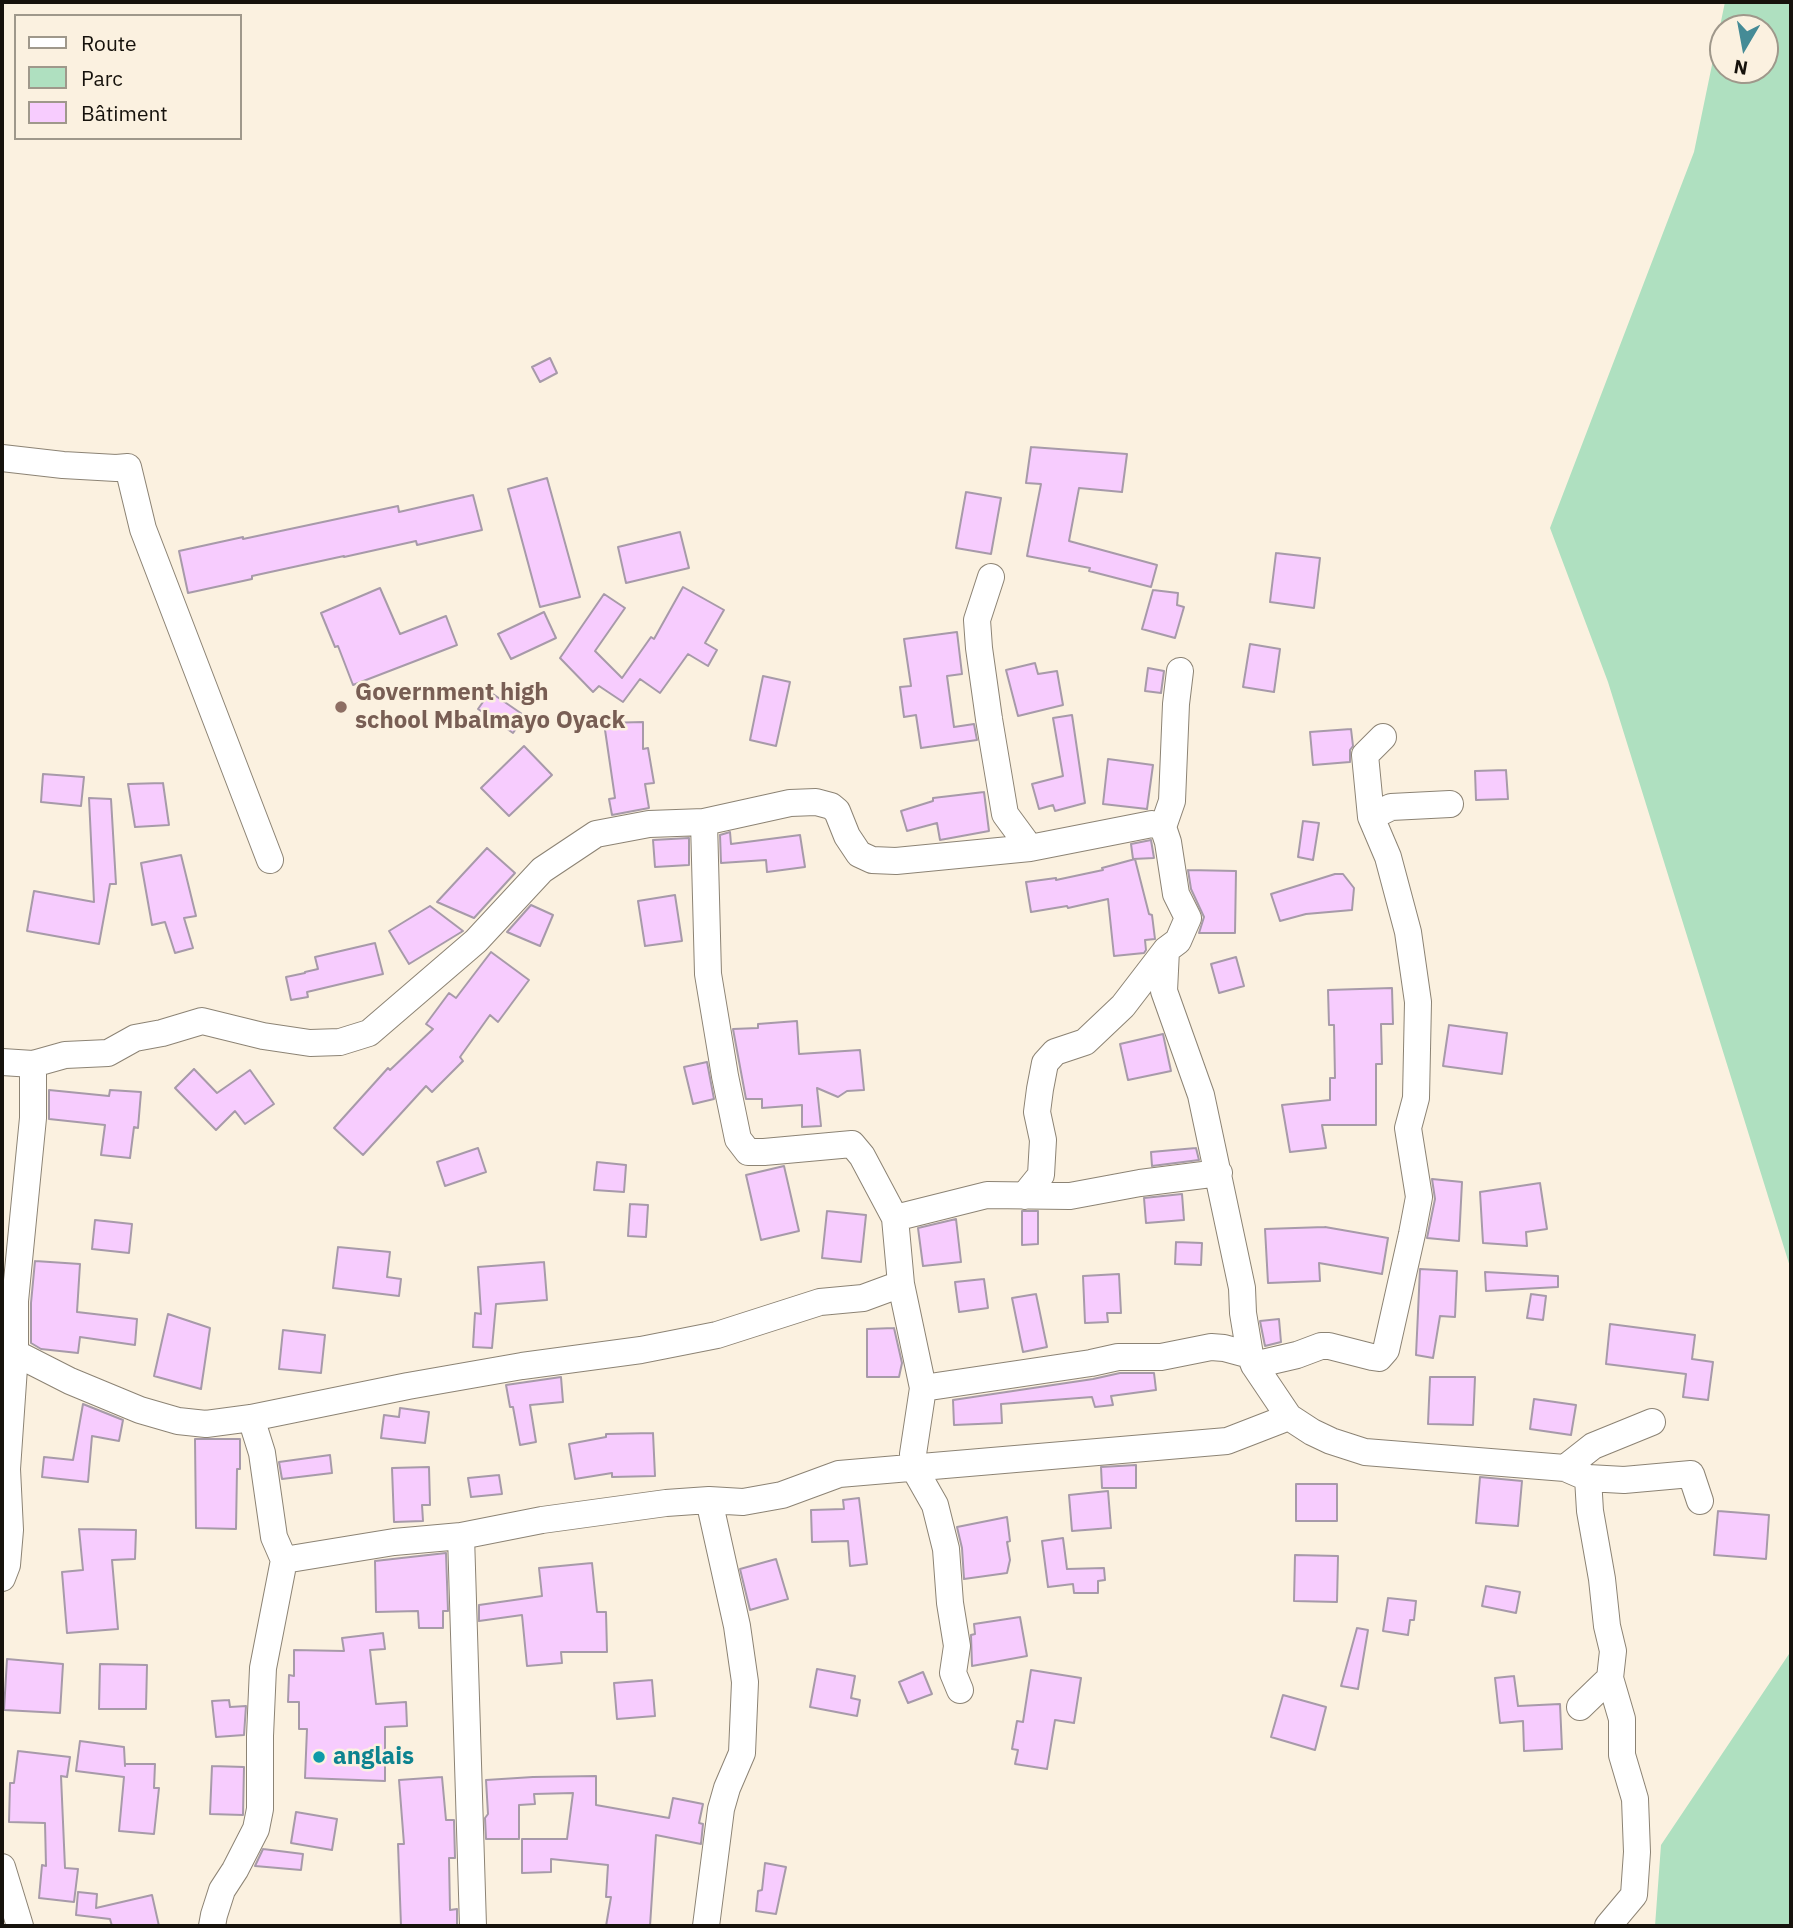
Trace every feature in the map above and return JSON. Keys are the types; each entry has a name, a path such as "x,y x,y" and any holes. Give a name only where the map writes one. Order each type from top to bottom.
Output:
{"street":[{"path":"2,458 63,465 128,467 143,528 270,860"},
{"path":"990,578 977,620 989,719 1005,814 1030,848"},
{"path":"1024,1196 1041,1175 1043,1140 1037,1112 1045,1063 1055,1052 1085,1042 1123,1006 1166,950 1178,941 1188,918 1176,894 1163,827 1172,801 1180,671"},
{"path":"923,1388 1118,1357 1161,1357 1211,1347 1224,1348 1252,1360 1297,1354 1321,1346 1371,1357 1379,1357 1386,1350 1419,1197 1408,1128 1416,1098 1419,1002 1404,919 1388,857 1371,817 1365,755 1383,737"},
{"path":"2,1062 33,1064 65,1055 108,1053 135,1038 202,1021 263,1036 310,1043 341,1042 369,1033 476,941 542,870 596,834 649,824 704,822 790,803 816,802 831,806 837,811 852,846 859,854 872,860 896,861 1030,848 1152,824 1163,827"},
{"path":"1371,817 1391,807 1450,804"},
{"path":"704,822 708,974 738,1139 748,1152 852,1144 862,1157 895,1218 901,1284 923,1388 913,1454 914,1468 935,1505 946,1549 950,1603 957,1646 953,1672 960,1690"},
{"path":"1166,950 1164,990 1201,1096 1242,1288 1243,1313 1252,1360 1289,1417 1331,1441 1365,1452 1624,1480 1691,1474 1700,1501"},
{"path":"2,1578 7,1564 10,1530 7,1469 15,1353 15,1301 33,1118 33,1064"},
{"path":"895,1218 986,1195 1070,1196 1140,1183 1219,1173"},
{"path":"15,1353 71,1381 140,1410 178,1421 206,1424 251,1418 522,1366 641,1350 717,1335 820,1302 863,1298 901,1284"},
{"path":"284,1560 394,1542 461,1536 542,1520 666,1503 709,1500 743,1502 782,1495 839,1474 1227,1441 1289,1417"},
{"path":"212,1926 222,1890 236,1870 256,1829 258,1819 263,1668 284,1560 274,1537 262,1453 251,1418"},
{"path":"1576,1473 1593,1446 1652,1422"},
{"path":"1576,1473 1590,1511 1607,1626 1614,1651 1610,1678 1622,1719 1622,1755 1635,1799 1637,1852 1634,1895 1608,1926"},
{"path":"706,1926 722,1809 727,1788 742,1753 745,1682 737,1626 709,1500"},
{"path":"461,1536 473,1926"},
{"path":"1580,1707 1610,1678"},
{"path":"2,1867 20,1926"}],"green space":[{"path":"1725,2 1791,2 1791,1270 1608,682 1550,528 1694,152 1709,79 1709,84 1779,84 1779,14 1723,14"},
{"path":"1791,1651 1791,1926 1655,1926 1661,1845"}],"building":[{"path":"550,358 557,373 540,382 532,367"},
{"path":"1031,447 1127,454 1122,492 1079,488 1069,541 1157,565 1151,587 1089,571 1090,568 1027,556 1041,484 1026,483"},
{"path":"547,478 580,597 540,607 508,489"},
{"path":"966,492 1001,498 991,554 956,548"},
{"path":"473,495 482,530 417,545 416,541 344,556 188,593 179,551 398,506 399,512"},
{"path":"680,532 689,568 626,583 618,547"},
{"path":"1276,553 1320,558 1314,608 1270,602"},
{"path":"683,587 724,610 705,643 717,650 708,666 688,654 660,693 640,679 623,702 599,686 593,692 560,658 604,594 625,608 595,651 622,678 651,637 654,639"},
{"path":"380,588 400,634 446,616 457,645 353,685 338,646 335,647 321,613"},
{"path":"1153,590 1178,593 1177,605 1184,607 1175,638 1142,629"},
{"path":"544,612 556,638 511,659 498,634"},
{"path":"957,632 962,674 947,676 954,727 974,724 977,740 921,748 916,715 904,717 900,687 911,686 904,639"},
{"path":"1250,644 1280,649 1274,692 1243,687"},
{"path":"1035,663 1038,674 1057,671 1063,705 1018,716 1006,670"},
{"path":"1148,668 1164,671 1161,693 1145,691"},
{"path":"763,676 790,682 776,746 750,740"},
{"path":"490,692 525,716 513,733 478,709"},
{"path":"1072,715 1085,803 1055,811 1053,805 1039,809 1032,784 1063,776 1053,718"},
{"path":"643,722 643,749 648,748 654,783 645,784 649,808 612,815 609,799 615,798 604,723"},
{"path":"1351,729 1353,746 1350,750 1350,762 1313,765 1310,732"},
{"path":"524,746 552,775 509,816 481,788"},
{"path":"1108,759 1153,765 1147,809 1103,804"},
{"path":"1506,770 1508,799 1476,800 1475,771"},
{"path":"43,774 84,777 81,806 41,802"},
{"path":"163,783 169,825 135,827 128,784"},
{"path":"984,792 989,831 940,840 937,823 907,831 901,811 933,801 933,798"},
{"path":"89,798 111,799 116,884 110,884 99,944 27,931 34,891 94,902"},
{"path":"1303,821 1319,823 1313,860 1298,857"},
{"path":"730,832 731,844 800,835 805,867 767,872 766,860 721,863 720,835"},
{"path":"689,838 689,865 655,867 653,840"},
{"path":"1151,840 1154,858 1133,859 1131,844"},
{"path":"487,848 515,873 474,918 437,902"},
{"path":"181,855 196,916 184,918 193,948 175,953 165,922 152,925 141,863"},
{"path":"1135,859 1149,914 1152,915 1155,939 1145,940 1144,953 1114,956 1108,899 1068,908 1031,912 1026,882 1056,880 1103,870 1102,868"},
{"path":"1188,870 1236,871 1235,933 1199,933 1204,917 1191,889"},
{"path":"1335,874 1343,874 1354,888 1352,910 1306,914 1280,921 1271,894"},
{"path":"675,895 682,941 645,946 638,901"},
{"path":"531,905 553,915 540,946 507,932"},
{"path":"430,906 463,931 409,964 389,931"},
{"path":"375,943 383,974 307,992 308,997 291,1000 286,977 318,969 315,957"},
{"path":"491,952 529,980 498,1022 490,1015 460,1057 463,1061 432,1092 426,1086 363,1155 334,1128 388,1068 390,1070 433,1029 426,1024 449,993 456,998"},
{"path":"1236,957 1244,986 1219,993 1211,964"},
{"path":"1392,988 1393,1024 1381,1024 1382,1064 1376,1064 1376,1125 1322,1125 1326,1148 1290,1152 1282,1105 1330,1100 1330,1078 1335,1078 1334,1025 1329,1025 1328,990"},
{"path":"797,1021 799,1054 860,1050 864,1090 847,1091 838,1097 817,1088 821,1126 802,1127 802,1105 762,1108 762,1099 746,1099 733,1029 758,1028 758,1024"},
{"path":"1449,1025 1507,1033 1502,1074 1443,1066"},
{"path":"1163,1034 1171,1071 1128,1080 1120,1044"},
{"path":"707,1062 714,1099 693,1104 684,1067"},
{"path":"194,1069 217,1093 250,1070 274,1104 245,1124 235,1111 216,1130 175,1088"},
{"path":"49,1090 109,1096 110,1090 141,1092 138,1128 134,1127 130,1158 101,1155 105,1125 49,1119"},
{"path":"478,1148 486,1172 445,1186 437,1162"},
{"path":"1196,1148 1199,1160 1152,1166 1151,1152"},
{"path":"597,1162 626,1165 624,1192 594,1190"},
{"path":"784,1166 799,1231 761,1240 746,1175"},
{"path":"1432,1179 1462,1182 1459,1241 1427,1238 1435,1199"},
{"path":"1540,1183 1547,1229 1526,1232 1527,1246 1483,1243 1480,1192"},
{"path":"1182,1194 1184,1220 1146,1223 1144,1198"},
{"path":"630,1204 648,1205 646,1237 628,1236"},
{"path":"827,1211 866,1215 861,1262 822,1258"},
{"path":"1022,1211 1038,1211 1038,1244 1022,1245"},
{"path":"956,1219 961,1262 923,1266 918,1228"},
{"path":"95,1220 132,1224 129,1253 92,1249"},
{"path":"1325,1227 1388,1238 1382,1274 1319,1263 1320,1281 1268,1283 1265,1229"},
{"path":"1176,1242 1202,1243 1201,1265 1175,1264"},
{"path":"338,1247 390,1252 387,1277 401,1279 399,1296 333,1288"},
{"path":"35,1261 80,1264 77,1312 137,1319 135,1345 80,1337 78,1353 41,1349 31,1343"},
{"path":"544,1262 547,1300 496,1304 492,1348 473,1347 475,1313 481,1314 478,1267"},
{"path":"1420,1269 1457,1271 1455,1317 1440,1316 1433,1358 1416,1355"},
{"path":"1485,1272 1558,1276 1558,1287 1486,1291"},
{"path":"1119,1274 1121,1313 1107,1313 1108,1322 1085,1323 1083,1276"},
{"path":"984,1279 988,1308 959,1312 955,1282"},
{"path":"1036,1294 1047,1347 1023,1352 1012,1298"},
{"path":"1531,1294 1546,1296 1543,1320 1527,1318"},
{"path":"168,1314 210,1328 201,1389 154,1376"},
{"path":"1279,1319 1281,1342 1265,1346 1260,1321"},
{"path":"1610,1324 1695,1335 1692,1359 1713,1362 1708,1400 1683,1397 1686,1374 1606,1364"},
{"path":"894,1328 902,1363 899,1377 867,1377 867,1329"},
{"path":"283,1330 325,1335 321,1373 279,1369"},
{"path":"1120,1373 1154,1373 1156,1390 1111,1396 1113,1405 1095,1407 1092,1397 1001,1404 1002,1423 954,1425 953,1400"},
{"path":"561,1377 563,1402 530,1405 536,1442 520,1445 506,1385"},
{"path":"1430,1377 1475,1377 1473,1425 1428,1424"},
{"path":"1534,1399 1576,1405 1571,1435 1530,1429"},
{"path":"83,1404 123,1420 119,1441 92,1436 88,1482 42,1477 44,1457 73,1460"},
{"path":"400,1408 429,1412 425,1443 381,1438 384,1415 399,1417"},
{"path":"653,1433 655,1476 612,1477 612,1473 575,1479 569,1444 606,1437 606,1434"},
{"path":"195,1439 240,1439 236,1529 196,1528"},
{"path":"330,1455 332,1473 282,1479 279,1462"},
{"path":"1136,1465 1136,1488 1102,1488 1101,1467"},
{"path":"429,1467 430,1505 422,1505 423,1521 394,1522 392,1468"},
{"path":"499,1475 502,1494 471,1497 468,1478"},
{"path":"1480,1477 1522,1481 1518,1526 1476,1523"},
{"path":"1296,1484 1337,1484 1337,1521 1296,1521"},
{"path":"1108,1491 1111,1528 1072,1531 1069,1495"},
{"path":"859,1498 867,1564 850,1566 848,1541 812,1542 811,1510 844,1509 843,1500"},
{"path":"1718,1511 1769,1515 1766,1559 1714,1555"},
{"path":"1007,1517 1010,1560 1007,1573 964,1579 962,1548 957,1527"},
{"path":"79,1529 136,1530 135,1559 112,1560 118,1629 67,1633 62,1572 83,1570"},
{"path":"1063,1538 1067,1569 1104,1568 1105,1580 1098,1581 1098,1593 1074,1593 1073,1584 1048,1587 1042,1541"},
{"path":"446,1553 448,1611 443,1611 443,1628 419,1628 418,1611 376,1612 375,1561"},
{"path":"1295,1555 1338,1556 1337,1602 1294,1601"},
{"path":"776,1559 788,1599 750,1610 740,1569"},
{"path":"592,1563 597,1612 606,1612 607,1652 561,1652 562,1663 527,1666 522,1615 479,1621 479,1605 542,1596 539,1568"},
{"path":"1486,1586 1520,1592 1516,1613 1482,1606"},
{"path":"1388,1598 1416,1601 1414,1620 1410,1620 1408,1635 1383,1631"},
{"path":"1020,1617 1027,1656 972,1666 971,1635 975,1634 974,1624"},
{"path":"1357,1628 1368,1630 1358,1689 1341,1686"},
{"path":"383,1633 385,1649 370,1650 376,1704 406,1702 407,1726 385,1727 385,1781 305,1778 307,1729 299,1729 299,1702 288,1702 289,1675 294,1676 294,1650 344,1651 342,1638"},
{"path":"7,1659 63,1664 60,1713 4,1710"},
{"path":"100,1664 147,1665 146,1709 99,1709"},
{"path":"817,1669 855,1676 851,1698 860,1700 857,1716 810,1707"},
{"path":"1031,1670 1081,1678 1074,1723 1055,1720 1047,1769 1015,1764 1018,1750 1012,1749 1017,1721 1023,1722"},
{"path":"923,1672 932,1694 908,1703 899,1682"},
{"path":"1514,1676 1518,1706 1560,1704 1562,1749 1524,1751 1523,1721 1500,1723 1495,1678"},
{"path":"652,1680 655,1716 617,1719 614,1683"},
{"path":"1283,1695 1326,1707 1315,1750 1271,1737"},
{"path":"229,1700 230,1707 246,1706 244,1735 216,1737 212,1701"},
{"path":"80,1741 124,1747 125,1766 155,1764 154,1788 159,1788 154,1834 119,1831 124,1777 76,1771"},
{"path":"18,1751 70,1757 67,1777 61,1776 65,1868 78,1869 74,1902 39,1898 42,1865 46,1866 45,1823 9,1822 10,1783 14,1783"},
{"path":"212,1766 244,1767 243,1815 210,1814"},
{"path":"596,1776 596,1805 669,1818 673,1798 703,1804 699,1823 703,1824 701,1844 656,1835 650,1926 606,1926 611,1897 606,1897 608,1865 551,1859 551,1872 522,1873 522,1839 567,1839 573,1793 534,1794 535,1804 519,1805 519,1839 486,1839 486,1780"},
{"path":"442,1777 446,1820 454,1820 455,1858 449,1858 450,1910 457,1909 457,1926 401,1926 398,1844 404,1844 399,1780"},
{"path":"296,1812 337,1819 332,1850 291,1843"},
{"path":"263,1849 303,1854 301,1870 255,1866"},
{"path":"765,1863 786,1867 776,1914 756,1911"},
{"path":"78,1892 97,1894 96,1908 152,1895 159,1926 112,1926 110,1919 76,1915"}],"place":[{"name":"Government high school Mbalmayo Oyack","path":"341,707"},
{"name":"anglais","path":"319,1757"}]}
